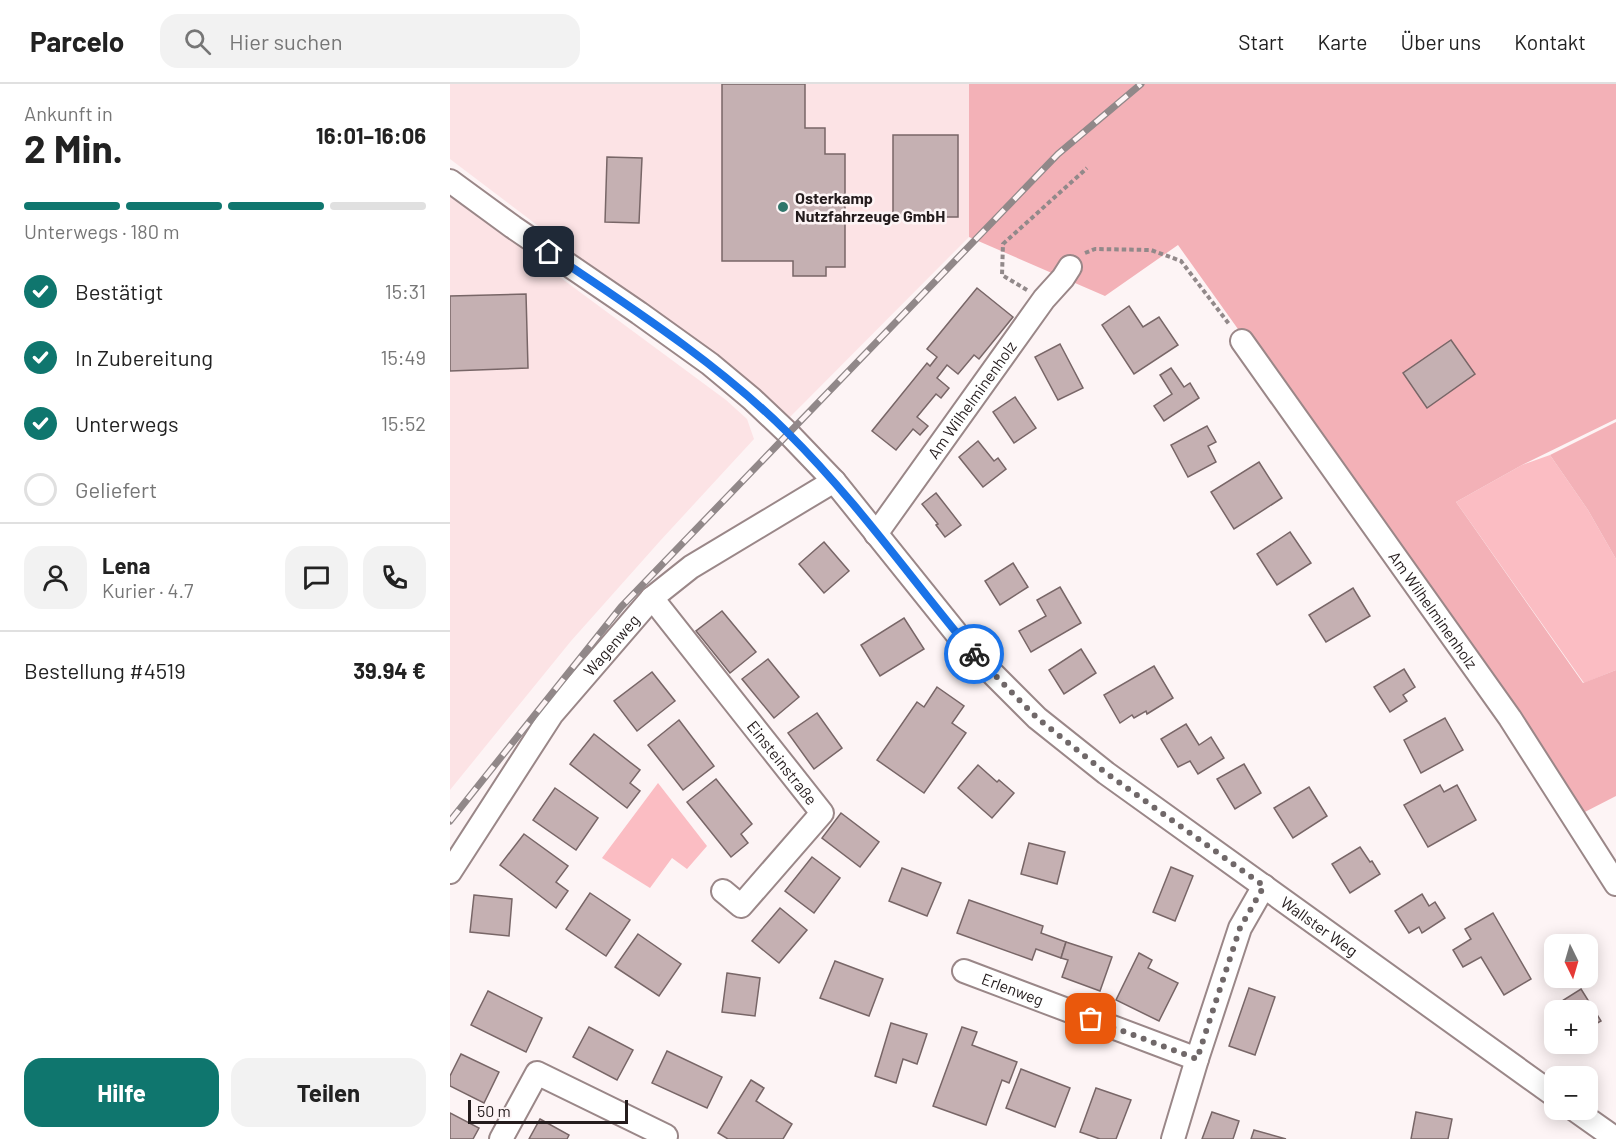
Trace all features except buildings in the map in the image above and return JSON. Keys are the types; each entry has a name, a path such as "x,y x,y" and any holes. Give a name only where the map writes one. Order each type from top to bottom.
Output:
{"street":[{"name":"Wallster Weg","path":"450,181 710,364 774,419 834,482 973,654 1037,718 1106,773 1544,1088"},
{"name":"Am Wilhelminenholz","path":"876,534 1044,299 1070,267"},
{"name":"Am Wilhelminenholz","path":"1242,341 1510,718 1616,884"},
{"name":"Wagenweg","path":"450,872 552,714 651,598 691,567 834,482"},
{"name":"Einsteinstraße","path":"651,598 822,813 741,906 723,891"},
{"path":"1173,1139 1240,928 1264,886"},
{"name":"Erlenweg","path":"964,971 1197,1059"},
{"path":"501,1139 537,1073 666,1136 665,1139"},
{"path":"1589,1120 1616,1139"}],"path":[{"path":"1044,299 1002,275 1003,244 1087,168"},
{"path":"1070,267 1078,256 1095,249 1151,250 1181,261 1242,341"}],"shaded area":[{"path":"450,84 969,84 969,237 790,417 729,366 657,316 450,159"},
{"path":"969,84 1616,84 1616,419 1522,465 1456,502 1583,683 1616,670 1616,796 1579,815 1389,541 1178,245 1105,296 969,237"},
{"path":"450,196 726,400 747,419 754,439 571,641 450,790"},
{"path":"1616,422 1616,559 1588,510 1550,455"},
{"path":"1550,455 1588,510 1616,559 1616,670 1584,683 1456,502 1522,465"},
{"path":"658,783 707,846 687,869 672,858 650,888 602,858"}],"railway":[{"path":"450,821 621,607 1058,154 1141,84"}],"way so far":[{"path":"974,654 1037,718 1106,773 1264,886 1240,928 1197,1059 1091,1019"}],"place":[{"name":"Osterkamp Nutzfahrzeuge GmbH","path":"783,207"}],"route":[{"path":"549,252 710,364 788,433 834,482 974,654"}]}
